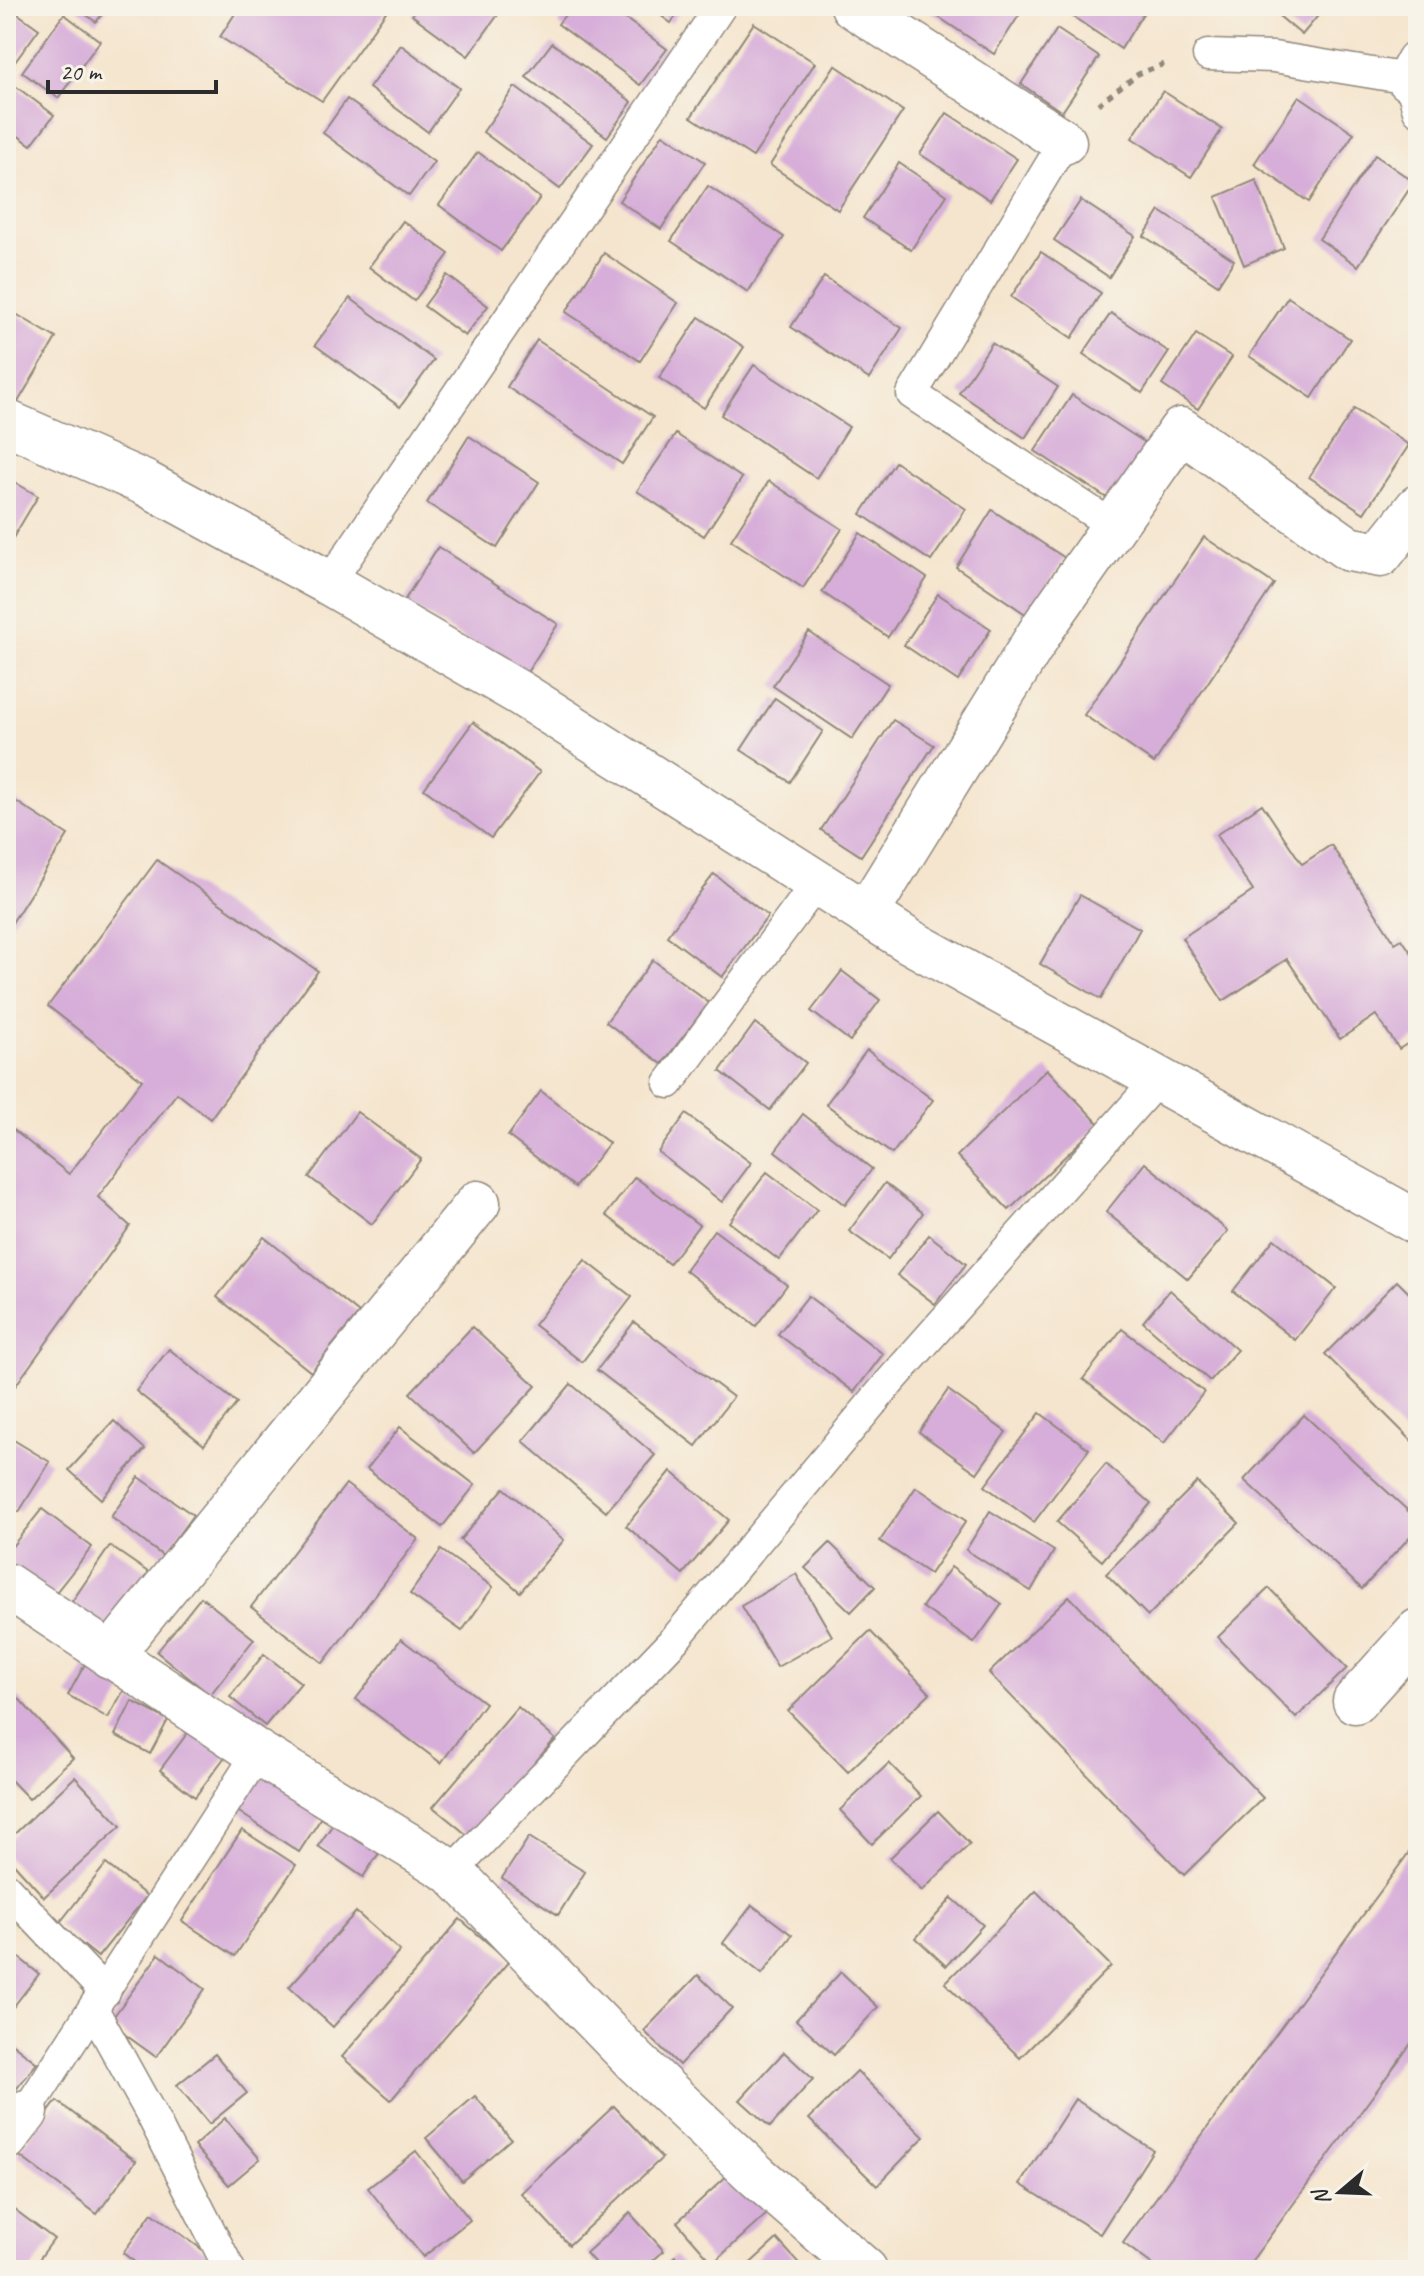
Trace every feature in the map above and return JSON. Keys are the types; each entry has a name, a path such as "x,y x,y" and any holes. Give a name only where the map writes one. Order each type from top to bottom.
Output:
{"street":[{"path":"853,6 1064,142"},
{"path":"6,422 145,483 329,583 521,694 866,914 1418,1223"},
{"path":"866,914 1044,626 1181,430 1349,549 1380,555 1418,507"},
{"path":"110,1656 478,1203"},
{"path":"6,1585 258,1753 452,1872 636,2062 757,2176 865,2270"},
{"path":"1355,1701 1418,1631"}],"lane":[{"path":"329,583 721,6"},
{"path":"1208,55 1274,57 1415,84"},
{"path":"1064,142 912,394 1112,525"},
{"path":"669,1083 816,884"},
{"path":"452,1872 675,1639 888,1384 1159,1078"},
{"path":"16,2125 258,1753"},
{"path":"6,1888 99,2000 150,2112 230,2270"}],"path":[{"path":"1064,142 1096,106 1138,74 1208,55"}],"building":[{"path":"7,6 39,29 12,66 6,61"},
{"path":"74,6 109,6 96,22"},
{"path":"240,6 390,6 322,101 220,37"},
{"path":"419,6 491,6 500,12 468,56 412,15"},
{"path":"572,6 608,6 667,49 640,85 558,24"},
{"path":"648,6 683,6 671,23"},
{"path":"922,6 1025,6 994,54"},
{"path":"1074,6 1147,7 1121,49 1069,14"},
{"path":"1267,6 1326,6 1302,35"},
{"path":"64,14 100,41 58,98 22,72"},
{"path":"754,23 815,63 753,157 691,117"},
{"path":"1057,29 1099,57 1062,112 1021,84"},
{"path":"552,43 632,102 607,137 526,77"},
{"path":"401,45 459,88 428,132 369,88"},
{"path":"835,65 903,111 838,210 770,165"},
{"path":"6,79 54,115 31,145 6,127"},
{"path":"515,87 593,144 560,189 483,132"},
{"path":"1163,91 1222,129 1191,177 1132,138"},
{"path":"1299,96 1354,133 1309,202 1254,164"},
{"path":"347,99 434,162 409,196 323,133"},
{"path":"947,113 1017,159 990,200 920,154"},
{"path":"663,134 705,162 661,229 619,201"},
{"path":"478,152 540,198 501,251 439,205"},
{"path":"1375,155 1414,182 1358,266 1319,239"},
{"path":"899,163 947,195 911,250 863,218"},
{"path":"1256,180 1284,248 1244,265 1216,197"},
{"path":"708,186 784,237 748,292 671,241"},
{"path":"1081,200 1135,236 1109,277 1054,240"},
{"path":"1160,211 1234,260 1218,285 1144,236"},
{"path":"403,221 449,254 414,301 369,267"},
{"path":"1041,252 1101,293 1072,338 1011,297"},
{"path":"604,253 678,303 640,361 566,312"},
{"path":"447,275 488,306 465,336 424,306"},
{"path":"824,277 902,328 869,379 791,327"},
{"path":"1288,297 1350,339 1312,398 1249,356"},
{"path":"350,298 434,360 400,407 315,345"},
{"path":"6,308 56,338 15,407 6,401"},
{"path":"1111,313 1169,352 1142,393 1083,354"},
{"path":"699,317 744,347 704,408 659,378"},
{"path":"1196,334 1232,357 1198,409 1162,385"},
{"path":"537,340 653,417 622,464 507,387"},
{"path":"992,343 1058,387 1025,438 959,393"},
{"path":"754,365 849,427 816,478 721,415"},
{"path":"1072,395 1150,446 1113,502 1035,451"},
{"path":"1354,409 1409,445 1364,513 1309,477"},
{"path":"676,434 742,478 704,536 637,491"},
{"path":"469,436 539,482 497,548 427,503"},
{"path":"895,462 966,509 931,561 861,514"},
{"path":"6,477 38,496 13,538 6,534"},
{"path":"769,481 842,529 803,588 731,540"},
{"path":"992,510 1065,558 1027,615 956,567"},
{"path":"860,533 927,578 888,637 822,592"},
{"path":"1204,537 1274,584 1154,763 1084,715"},
{"path":"438,547 558,624 524,677 404,601"},
{"path":"938,594 991,629 958,681 904,645"},
{"path":"809,632 888,684 852,739 773,686"},
{"path":"775,698 823,731 790,782 741,750"},
{"path":"893,720 934,745 861,856 821,830"},
{"path":"473,722 540,772 491,838 424,789"},
{"path":"6,795 68,835 6,932"},
{"path":"1262,804 1302,864 1331,845 1395,943 1402,939 1418,963 1418,1037 1399,1049 1376,1015 1340,1039 1287,959 1223,1001 1182,938 1253,891 1216,835"},
{"path":"157,860 318,971 210,1119 177,1093 98,1197 130,1226 6,1399 6,1124 69,1174 142,1080 48,1006"},
{"path":"714,874 768,916 722,977 667,936"},
{"path":"1080,895 1140,929 1101,999 1040,964"},
{"path":"653,960 709,1003 662,1064 606,1022"},
{"path":"842,971 880,1000 850,1041 811,1011"},
{"path":"755,1023 806,1063 770,1110 720,1071"},
{"path":"867,1050 933,1100 892,1154 826,1104"},
{"path":"1047,1069 1099,1124 1009,1210 957,1156"},
{"path":"541,1091 609,1143 575,1187 508,1136"},
{"path":"357,1112 421,1159 372,1224 309,1177"},
{"path":"686,1114 751,1163 722,1202 658,1152"},
{"path":"803,1114 872,1169 845,1205 775,1151"},
{"path":"1145,1163 1228,1231 1188,1279 1106,1212"},
{"path":"767,1172 817,1210 779,1260 729,1222"},
{"path":"635,1177 699,1225 669,1264 606,1215"},
{"path":"885,1183 923,1213 888,1259 849,1231"},
{"path":"714,1230 787,1285 756,1326 685,1270"},
{"path":"929,1235 966,1264 935,1304 897,1275"},
{"path":"264,1237 359,1313 311,1372 217,1297"},
{"path":"1274,1239 1336,1288 1295,1340 1233,1291"},
{"path":"585,1260 632,1297 582,1362 534,1325"},
{"path":"1397,1281 1418,1302 1418,1447 1325,1354"},
{"path":"1170,1290 1237,1350 1210,1381 1143,1322"},
{"path":"808,1296 883,1354 854,1392 778,1334"},
{"path":"634,1322 733,1397 696,1446 597,1370"},
{"path":"472,1327 536,1386 474,1453 410,1393"},
{"path":"1122,1329 1204,1392 1164,1443 1083,1379"},
{"path":"169,1349 237,1403 204,1445 136,1391"},
{"path":"571,1384 655,1455 606,1512 523,1441"},
{"path":"948,1390 1006,1432 977,1473 919,1432"},
{"path":"1040,1413 1089,1449 1034,1522 985,1486"},
{"path":"1304,1415 1418,1520 1418,1528 1362,1589 1244,1480"},
{"path":"114,1421 145,1449 101,1499 69,1470"},
{"path":"400,1427 475,1485 442,1527 367,1469"},
{"path":"12,1439 50,1462 19,1512 6,1504 6,1449"},
{"path":"1106,1464 1151,1503 1102,1561 1057,1522"},
{"path":"671,1471 729,1520 683,1574 626,1526"},
{"path":"139,1477 193,1515 163,1556 111,1517"},
{"path":"1197,1482 1239,1523 1148,1616 1106,1574"},
{"path":"346,1484 418,1539 323,1663 251,1607"},
{"path":"916,1487 966,1521 930,1574 880,1541"},
{"path":"504,1488 564,1540 520,1592 460,1540"},
{"path":"42,1509 92,1547 53,1596 6,1559 6,1554"},
{"path":"990,1511 1054,1551 1031,1591 966,1550"},
{"path":"830,1543 875,1587 851,1612 805,1568"},
{"path":"110,1546 158,1579 119,1636 71,1603"},
{"path":"441,1550 493,1587 462,1631 410,1594"},
{"path":"951,1567 1002,1604 974,1643 922,1607"},
{"path":"796,1574 832,1636 777,1667 741,1606"},
{"path":"1269,1588 1347,1668 1296,1718 1218,1637"},
{"path":"1069,1596 1263,1798 1184,1875 989,1673"},
{"path":"201,1597 254,1639 210,1695 157,1652"},
{"path":"870,1631 930,1693 848,1772 788,1711"},
{"path":"401,1639 485,1703 441,1763 356,1699"},
{"path":"264,1654 301,1683 265,1726 230,1697"},
{"path":"85,1664 125,1688 108,1718 68,1695"},
{"path":"11,1690 73,1758 29,1799 6,1775 6,1694"},
{"path":"132,1701 168,1720 150,1754 115,1735"},
{"path":"518,1707 555,1739 471,1838 433,1807"},
{"path":"192,1727 227,1754 195,1797 160,1770"},
{"path":"262,1762 329,1806 299,1852 233,1808"},
{"path":"889,1763 921,1796 872,1844 840,1810"},
{"path":"75,1777 121,1826 44,1897 6,1855 6,1842"},
{"path":"938,1811 970,1844 922,1891 890,1858"},
{"path":"338,1817 383,1847 363,1877 318,1846"},
{"path":"242,1830 296,1865 235,1956 182,1921"},
{"path":"529,1837 585,1872 558,1915 502,1878"},
{"path":"1418,1840 1418,2034 1245,2270 1160,2270 1123,2243"},
{"path":"106,1864 147,1896 98,1957 58,1925"},
{"path":"1036,1891 1111,1966 1020,2058 945,1983"},
{"path":"952,1898 983,1925 946,1966 916,1938"},
{"path":"752,1905 792,1935 762,1974 723,1943"},
{"path":"356,1912 400,1951 333,2027 289,1987"},
{"path":"460,1919 509,1961 391,2100 342,2057"},
{"path":"6,1947 39,1974 6,2016"},
{"path":"159,1954 205,1989 156,2057 109,2023"},
{"path":"841,1972 878,2007 834,2055 796,2020"},
{"path":"698,1975 732,2008 679,2065 644,2031"},
{"path":"6,2039 37,2063 6,2102"},
{"path":"784,2052 813,2079 770,2127 740,2100"},
{"path":"215,2054 247,2093 209,2124 177,2085"},
{"path":"857,2071 924,2137 877,2186 809,2119"},
{"path":"475,2096 511,2139 462,2181 426,2138"},
{"path":"1075,2099 1153,2150 1100,2234 1020,2184"},
{"path":"57,2101 136,2161 97,2214 17,2154"},
{"path":"614,2106 662,2158 569,2245 521,2193"},
{"path":"225,2118 260,2159 229,2185 194,2146"},
{"path":"416,2151 470,2220 423,2257 368,2188"},
{"path":"731,2172 768,2213 713,2263 677,2222"},
{"path":"6,2203 54,2239 31,2270 6,2270"},
{"path":"152,2213 211,2256 201,2270 145,2270 123,2253"},
{"path":"630,2213 664,2251 642,2270 601,2270 586,2253"},
{"path":"777,2239 805,2270 743,2270"},
{"path":"675,2256 685,2270 658,2270"}]}
